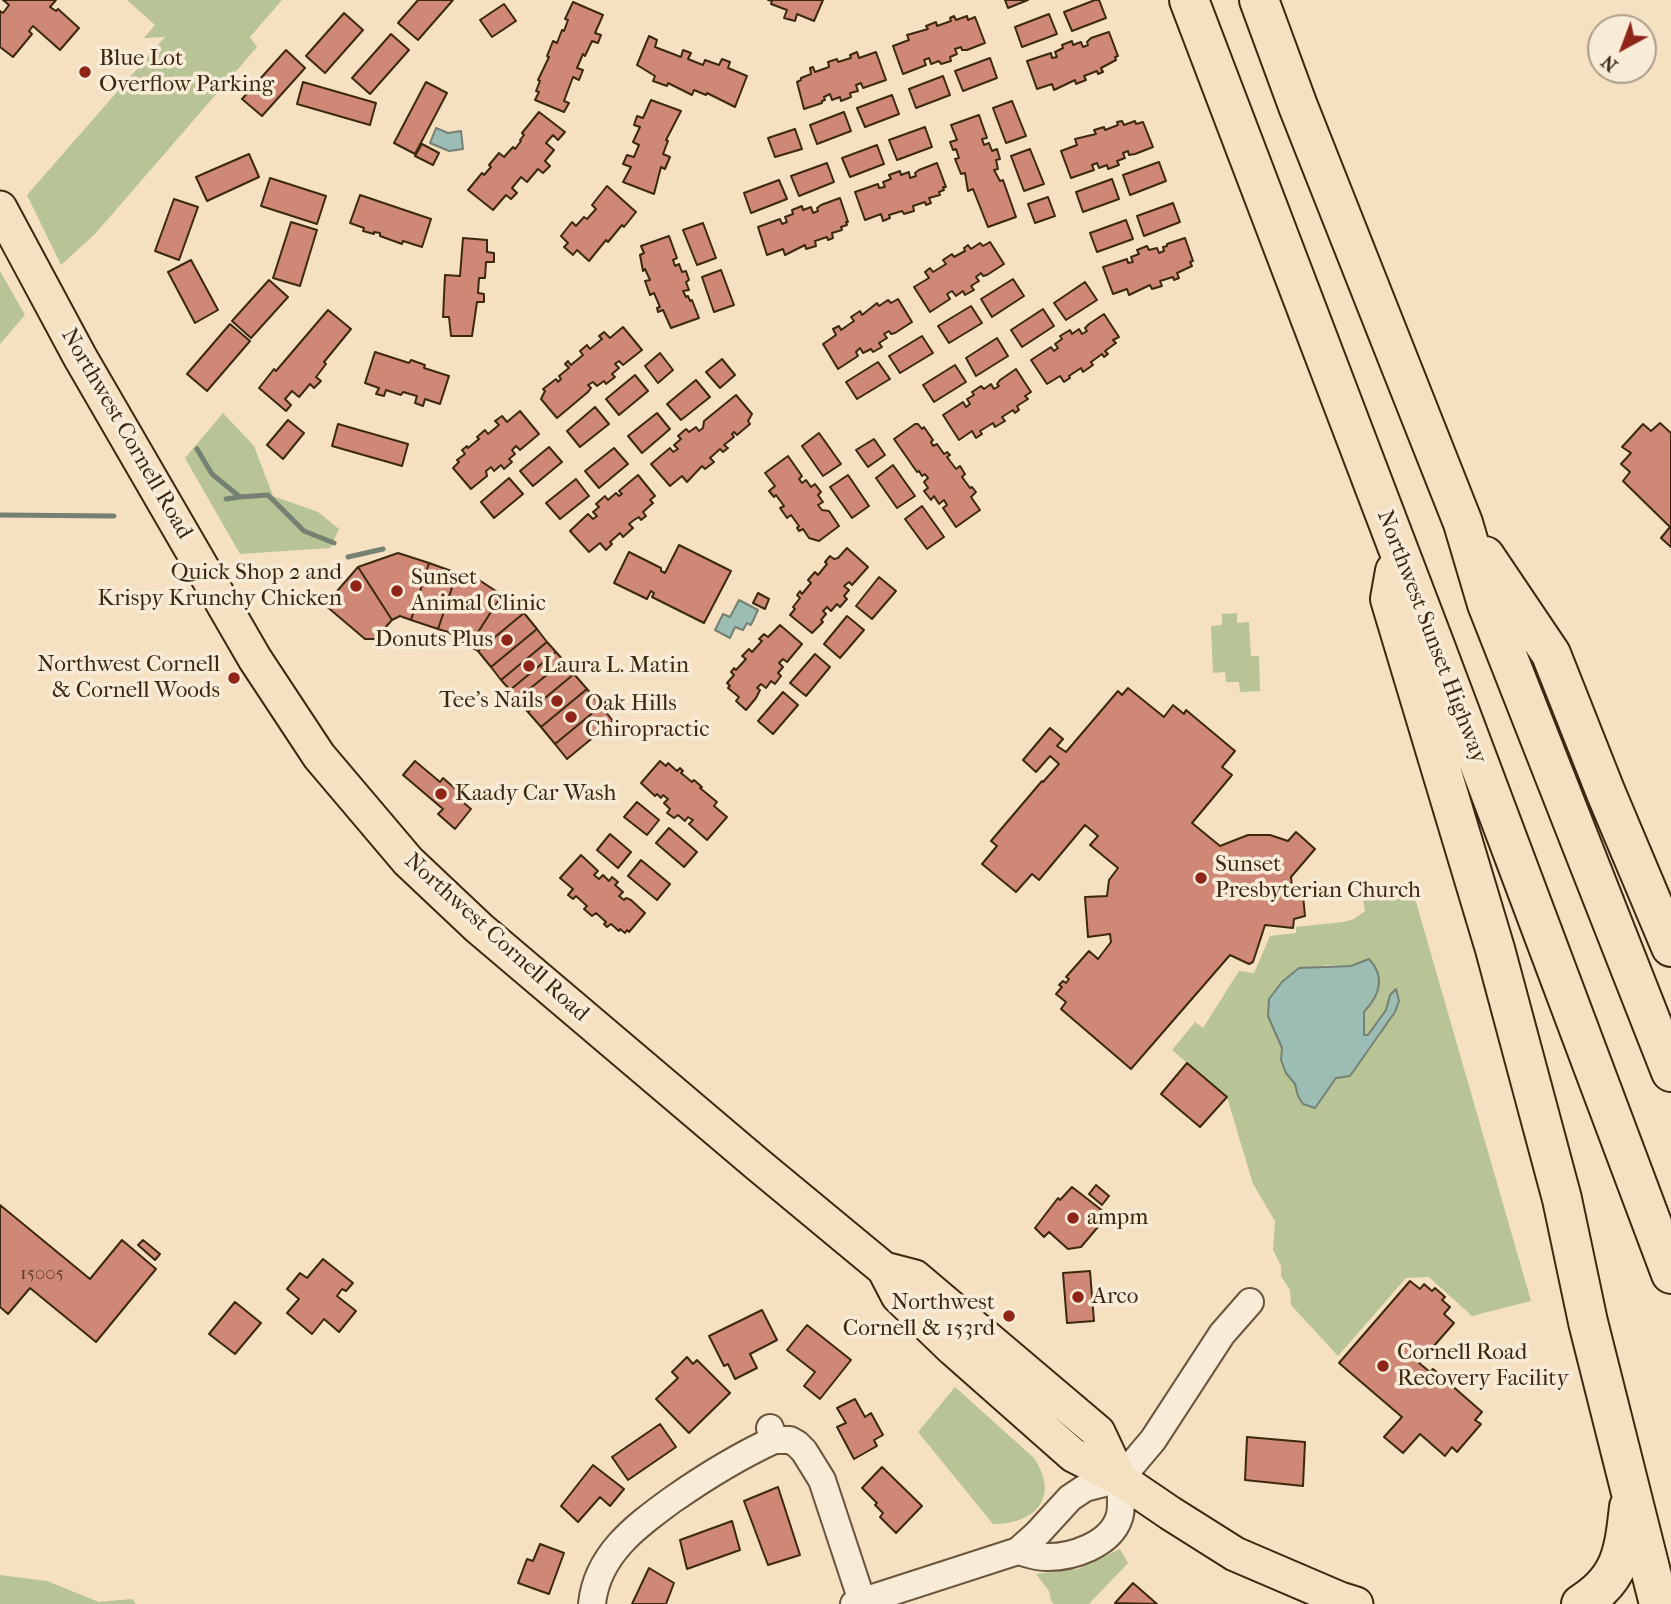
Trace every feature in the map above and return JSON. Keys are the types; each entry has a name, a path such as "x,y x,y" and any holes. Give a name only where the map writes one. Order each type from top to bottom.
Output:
{"highway":[{"name":"Northwest Sunset Highway","path":"1189,0 1671,1275"},
{"path":"1259,0 1298,106 1463,523 1487,604 1671,1072"},
{"path":"1463,523 1551,654 1671,947"},
{"path":"1399,552 1390,599 1494,949 1555,1173 1588,1322 1659,1604"},
{"path":"1581,1604 1611,1579 1620,1558 1630,1495"}],"main road":[{"name":"Northwest Cornell Road","path":"0,208 68,334 255,659 305,736 348,793 408,861 446,898 747,1156 884,1269 898,1296 1006,1397 1073,1455 1120,1479 1235,1553 1356,1604"}],"street":[{"path":"592,1604 595,1585 601,1571 621,1541 635,1527 710,1473 772,1434 797,1444 822,1480 860,1603 1018,1551 1070,1498 1085,1488 1120,1479 1153,1440 1212,1349 1250,1302"},
{"path":"1018,1551 1044,1558 1076,1553 1101,1540 1111,1532 1120,1517 1120,1479"}],"green space":[{"path":"127,0 282,0 250,37 257,47 95,234 61,265 27,195 165,37 144,38 155,25"},
{"path":"0,271 25,315 0,344"},
{"path":"223,413 254,446 273,496 318,512 339,529 330,548 240,554 185,458"},
{"path":"1237,613 1237,623 1249,622 1251,656 1259,656 1260,691 1240,692 1239,682 1226,682 1225,672 1213,673 1211,626 1222,625 1222,614"},
{"path":"1387,885 1414,895 1531,1301 1472,1316 1429,1277 1406,1278 1338,1356 1291,1305 1290,1290 1281,1276 1281,1266 1273,1250 1275,1221 1253,1184 1227,1097 1172,1050 1195,1022 1203,1028 1239,971 1254,973 1270,936 1296,933 1296,927 1354,919 1365,911 1362,893","holes":["1368,959 1363,1035 1368,1035 1386,1010 1390,995 1381,1034 1350,1076 1336,1078 1315,1108 1298,1096 1296,1084 1286,1073 1281,1060 1282,1048 1268,1016 1325,965 1351,966"]},
{"path":"955,1387 1034,1458 1045,1485 1044,1496 1032,1513 1008,1523 993,1524 918,1432"},
{"path":"1120,1549 1128,1563 1089,1604 1054,1604 1049,1591 1036,1574 1078,1569"},
{"path":"0,1575 47,1581 99,1602 132,1599 136,1604 0,1604"}],"water":[{"path":"436,128 448,133 461,131 463,149 449,151 430,143"},
{"path":"739,600 758,610 751,625 747,623 743,630 735,627 730,638 715,630 723,614 730,617"},
{"path":"1369,959 1379,979 1374,1000 1364,1012 1364,1035 1368,1035 1386,1010 1390,995 1396,989 1399,1001 1395,1012 1350,1076 1336,1078 1315,1108 1303,1104 1281,1060 1282,1048 1268,1016 1269,999 1282,982 1299,968 1351,966"}],"building":[{"path":"3,0 56,0 50,7 56,11 58,9 79,28 60,50 33,26 29,31 32,34 13,57 0,47 0,11 3,13 9,5"},
{"path":"418,0 453,0 418,40 398,23"},
{"path":"768,0 823,0 814,21 797,14 795,21 784,18 787,10 771,4 772,1"},
{"path":"1005,0 1028,0 1008,8"},
{"path":"1099,0 1106,18 1072,31 1064,12"},
{"path":"573,2 603,15 595,33 601,35 598,43 592,41 585,56 583,54 577,68 583,70 579,80 573,77 564,101 569,103 564,112 535,100 539,92 536,91 540,81 538,80 549,57 547,56 553,41 557,43 562,30 564,31 568,20 565,19"},
{"path":"504,4 516,21 492,37 480,20"},
{"path":"344,13 363,30 325,73 306,56"},
{"path":"1049,14 1057,34 1022,47 1015,27"},
{"path":"954,16 956,20 967,16 968,20 975,17 985,43 967,50 962,50 961,47 955,49 957,54 950,57 951,61 941,64 939,61 931,64 929,58 924,60 926,65 903,74 893,46 909,40 907,35 928,29 926,26 936,22 937,26 951,21 950,18"},
{"path":"1109,32 1118,56 1115,57 1116,60 1101,68 1103,72 1098,74 1097,71 1084,76 1086,80 1076,84 1075,80 1054,90 1052,84 1037,89 1027,61 1051,53 1052,58 1057,57 1055,52 1063,48 1062,45 1072,41 1073,45 1081,42 1083,47 1088,45 1087,42 1091,38"},
{"path":"391,34 409,50 370,94 352,78"},
{"path":"649,36 657,40 655,47 681,57 683,50 691,53 688,59 703,65 705,60 719,65 722,59 730,62 728,68 747,76 735,107 707,93 706,95 694,90 692,95 668,83 667,86 653,81 655,76 637,65"},
{"path":"286,50 305,68 262,116 242,99"},
{"path":"857,52 859,58 876,52 886,80 863,88 861,83 856,85 858,91 850,93 851,97 841,101 840,97 832,100 830,94 824,97 822,103 804,109 797,82 811,74 810,68 813,67 815,72 829,67 828,62 851,58 850,55"},
{"path":"990,58 997,78 963,91 955,71"},
{"path":"943,76 950,95 916,108 909,89"},
{"path":"303,82 376,103 370,125 297,104"},
{"path":"426,82 447,93 415,154 394,143"},
{"path":"892,95 899,114 865,127 857,108"},
{"path":"651,100 681,111 666,140 668,141 663,154 670,157 665,169 661,167 654,194 623,182 631,167 623,164 627,155 634,157 639,145 633,142 640,127 634,125 637,116 643,118"},
{"path":"1012,101 1026,136 1006,143 993,108"},
{"path":"539,112 565,132 558,140 553,135 546,143 554,150 545,161 550,166 543,173 538,169 527,182 521,177 512,188 517,193 511,199 506,195 493,210 468,190 482,173 484,175 491,167 489,165 499,153 504,157 513,147 515,149 524,135 522,133"},
{"path":"844,112 851,131 817,144 810,125"},
{"path":"979,115 987,138 982,139 984,145 989,143 992,151 997,149 1000,159 996,160 998,169 994,170 1000,181 1003,180 1016,217 988,227 973,189 968,191 965,173 961,174 955,159 959,158 956,149 953,150 950,142 957,140 951,125"},
{"path":"1122,121 1124,125 1135,121 1136,124 1143,122 1153,147 1129,155 1128,151 1123,153 1125,158 1117,161 1119,165 1108,169 1107,165 1099,168 1097,163 1092,165 1094,170 1071,178 1061,151 1077,145 1075,139 1096,134 1094,130 1104,127 1105,130"},
{"path":"925,127 932,147 897,160 889,140"},
{"path":"795,129 802,149 775,157 768,138"},
{"path":"422,144 439,153 433,165 415,156"},
{"path":"877,145 884,164 850,177 842,158"},
{"path":"1030,149 1044,184 1024,191 1011,156"},
{"path":"249,154 259,177 207,201 196,177"},
{"path":"1159,162 1166,181 1130,195 1123,175"},
{"path":"827,163 834,182 799,196 791,176"},
{"path":"937,163 946,187 939,192 940,195 929,198 931,203 913,206 914,211 904,214 902,211 889,215 890,218 883,221 881,214 865,220 855,192 878,184 879,188 885,187 883,182 891,179 889,175 900,171 901,175 909,172 910,178 916,176 915,173 919,170"},
{"path":"270,178 326,196 317,224 261,206"},
{"path":"1112,179 1119,199 1083,212 1076,192"},
{"path":"779,180 787,199 751,213 744,193"},
{"path":"607,186 636,212 608,242 606,240 589,261 577,250 573,255 564,247 568,243 561,236 572,222 576,226 584,217 587,219 596,209 592,205"},
{"path":"360,195 431,219 422,247 403,241 402,244 380,236 380,233 363,231 364,228 350,223"},
{"path":"1048,197 1055,216 1035,223 1028,204"},
{"path":"840,198 848,222 841,227 842,230 832,233 833,238 815,241 816,246 806,249 805,245 785,255 783,249 767,255 758,227 780,219 782,224 787,222 785,217 793,214 792,210 802,206 803,210 811,207 813,213 818,211 817,208 821,205"},
{"path":"174,199 198,207 179,260 155,251"},
{"path":"1173,203 1180,222 1144,236 1137,216"},
{"path":"1126,220 1133,239 1097,252 1090,233"},
{"path":"291,222 317,230 300,286 273,278"},
{"path":"703,223 716,258 697,265 683,230"},
{"path":"669,236 677,258 673,260 675,266 679,264 682,272 686,271 689,280 686,282 689,290 683,291 690,301 692,300 699,318 671,328 663,310 658,312 657,308 660,307 654,293 650,295 645,281 650,280 645,269 643,271 640,255 644,253 641,246"},
{"path":"463,238 487,240 487,252 494,253 494,262 486,262 485,278 479,278 478,293 484,294 484,302 477,302 472,336 451,336 449,317 443,317 445,275 460,276"},
{"path":"1185,238 1193,261 1190,262 1192,266 1177,273 1179,278 1160,281 1162,286 1152,289 1150,285 1129,295 1127,289 1113,294 1103,267 1127,259 1128,263 1133,262 1131,257 1139,254 1137,250 1147,246 1149,250 1157,248 1159,253 1164,251 1163,247 1167,244"},
{"path":"990,242 1004,264 987,275 983,276 981,273 976,277 979,281 971,286 974,290 965,295 963,291 956,296 952,291 947,294 950,299 930,312 914,287 929,278 925,272 930,268 933,272 946,264 943,260 952,254 954,257 965,251 964,248 968,245 971,249 980,243 983,246"},
{"path":"191,260 218,310 195,323 168,272"},
{"path":"721,270 734,305 714,312 702,277"},
{"path":"1013,279 1024,296 992,317 981,299"},
{"path":"269,280 288,297 251,338 232,321"},
{"path":"1085,282 1097,300 1066,320 1054,303"},
{"path":"898,299 912,322 895,333 891,334 889,331 884,334 887,338 879,343 882,347 873,352 871,349 863,353 860,348 856,352 858,356 838,369 823,344 836,335 833,329 839,326 841,330 854,321 851,317 860,311 862,315 877,303 879,306 888,300 891,303"},
{"path":"971,306 982,323 949,343 938,326"},
{"path":"1043,309 1054,326 1022,347 1011,330"},
{"path":"328,310 351,329 324,362 326,364 316,377 321,381 314,388 310,384 299,397 292,391 285,399 291,405 286,411 259,388"},
{"path":"1104,314 1119,337 1113,340 1116,343 1105,351 1108,354 1104,357 1102,354 1091,362 1093,365 1083,372 1081,368 1064,382 1060,376 1047,384 1031,360 1051,347 1054,351 1058,348 1055,344 1062,339 1060,336 1070,330 1072,334 1079,329 1082,334 1087,331 1085,328 1089,324"},
{"path":"230,324 250,341 207,391 187,374"},
{"path":"623,327 642,350 623,365 619,361 615,364 619,368 612,374 615,377 606,384 604,381 597,386 593,382 588,385 591,388 588,392 557,418 541,399 545,391 543,389 556,379 558,382 561,379 559,376 569,368 565,364 568,361 571,365 583,355 580,351 587,345 590,349 602,339 599,336 604,332 610,338"},
{"path":"922,336 933,353 900,373 889,356"},
{"path":"997,338 1008,356 976,376 966,358"},
{"path":"375,352 409,363 411,360 425,365 424,368 449,376 440,404 425,399 423,406 415,403 417,396 403,392 401,395 386,390 384,396 376,394 379,388 365,383"},
{"path":"660,353 673,370 658,383 645,366"},
{"path":"722,359 735,375 720,388 706,372"},
{"path":"878,362 890,379 857,399 846,382"},
{"path":"955,365 966,382 934,402 923,385"},
{"path":"1016,369 1031,392 1025,396 1028,399 1017,406 1019,410 1015,413 1013,410 1002,417 1005,421 995,427 993,423 980,431 982,434 976,438 972,431 959,440 943,415 963,402 966,407 970,404 967,399 974,395 972,392 991,384 994,389 999,386 997,384 1000,380"},
{"path":"635,375 648,391 619,415 606,399"},
{"path":"696,380 710,397 681,420 667,404"},
{"path":"736,395 752,414 748,421 750,424 737,435 734,432 732,434 734,437 724,445 728,448 723,452 720,449 710,458 714,462 705,469 702,466 687,482 682,476 670,486 651,464 670,448 673,452 678,449 674,445 681,439 678,436 686,429 689,432 696,427 699,431 703,428 704,421"},
{"path":"595,407 609,424 580,447 567,431"},
{"path":"520,411 539,434 520,450 516,446 512,450 515,454 509,459 512,462 504,469 501,465 494,471 491,467 486,471 487,476 471,489 453,468 459,462 457,460 465,454 462,450 479,439 477,437 485,430 488,434 499,425 495,421 502,416 507,422"},
{"path":"657,413 670,429 642,453 628,436"},
{"path":"288,420 304,433 283,459 267,445"},
{"path":"1660,423 1671,433 1671,547 1661,538 1670,527 1623,481 1630,472 1621,464 1631,453 1622,447 1643,424 1651,431"},
{"path":"338,424 408,444 402,466 332,446"},
{"path":"915,424 922,429 924,427 933,440 933,446 937,444 944,454 947,452 950,455 947,457 956,469 960,466 965,474 962,477 976,492 971,497 980,510 956,527 943,508 947,505 944,500 939,504 934,496 931,500 924,491 928,488 924,482 928,478 917,472 894,439"},
{"path":"819,433 841,464 823,476 802,446"},
{"path":"874,439 885,455 868,467 856,450"},
{"path":"549,447 562,462 533,486 520,471"},
{"path":"614,448 628,464 599,488 585,471"},
{"path":"788,456 802,476 799,479 802,483 806,480 811,487 815,484 821,492 818,495 823,502 818,505 822,510 829,511 839,526 819,541 809,538 803,529 799,531 799,526 791,515 787,518 780,508 784,506 776,495 774,497 769,491 775,486 765,473"},
{"path":"893,465 915,496 897,508 876,478"},
{"path":"638,475 655,496 650,500 653,503 643,512 646,516 629,524 633,528 623,537 620,533 606,550 600,543 589,552 570,531 588,514 593,519 597,516 593,512 599,507 596,504 605,496 608,500 616,493 619,496 622,494 619,491"},
{"path":"848,475 869,506 852,518 830,487"},
{"path":"509,478 523,494 494,518 481,502"},
{"path":"576,479 589,496 560,519 546,503"},
{"path":"922,506 944,537 927,549 905,519"},
{"path":"679,545 731,571 704,623 652,597 654,593 651,591 647,599 614,583 629,552 661,568 665,573"},
{"path":"847,548 868,567 852,585 849,582 844,586 849,590 844,596 847,599 840,607 837,604 831,611 827,607 823,611 826,614 821,620 823,622 812,633 790,615 800,598 797,595 800,591 802,594 811,583 808,580 815,572 818,575 830,556 838,558"},
{"name":"Sunset Animal Clinic","path":"398,553 429,563 411,620 400,616 392,620 358,567"},
{"path":"429,563 457,573 438,629 411,620"},
{"name":"Quick Shop 2 and Krispy Krunchy Chicken","path":"358,567 392,620 375,639 365,639 325,605"},
{"path":"457,573 479,580 502,595 469,646 448,632 438,629"},
{"path":"879,577 896,591 872,619 856,606"},
{"path":"758,593 769,599 765,609 753,603"},
{"path":"502,595 524,613 478,651 469,646"},
{"name":"Donuts Plus","path":"524,613 537,629 491,667 478,651"},
{"path":"847,616 864,630 840,658 824,644"},
{"path":"780,625 802,644 787,662 783,659 779,663 783,667 775,684 771,681 766,688 761,684 757,688 760,690 756,698 746,710 736,701 739,697 728,688 730,686 727,683 734,675 731,672 746,659 742,656 749,649 752,652 762,641 759,639 764,634 768,637"},
{"path":"537,629 547,642 501,680 491,667"},
{"name":"Laura L. Matin","path":"547,642 556,652 510,690 501,680"},
{"path":"556,652 564,661 517,699 510,690"},
{"path":"815,654 830,667 806,696 790,683"},
{"path":"564,661 574,674 528,712 517,699"},
{"name":"Tee's Nails","path":"574,674 587,689 541,727 528,712"},
{"name":"Sunset Presbyterian Church","path":"1128,688 1164,717 1173,705 1184,714 1186,710 1235,751 1222,767 1232,775 1192,823 1220,846 1248,835 1270,835 1288,841 1296,832 1315,849 1291,877 1292,887 1302,885 1305,916 1294,919 1293,928 1265,925 1253,962 1249,964 1230,955 1131,1069 1061,1009 1066,1002 1056,994 1062,987 1059,985 1063,981 1066,983 1069,979 1066,977 1089,951 1098,959 1111,942 1110,934 1088,937 1085,897 1107,896 1109,880 1118,868 1090,845 1098,836 1085,825 1039,880 1032,874 1016,892 982,864 997,846 991,841 1059,764 1050,756 1036,772 1023,760 1050,728 1063,739 1057,746 1066,752 1118,691 1122,695"},
{"name":"Oak Hills Chiropractic","path":"587,689 601,706 555,744 541,727"},
{"path":"783,692 798,705 773,734 758,721"},
{"path":"601,706 613,721 567,759 555,744"},
{"name":"Kaady Car Wash","path":"415,761 440,782 443,778 459,792 456,796 471,809 455,829 438,814 443,809 403,775"},
{"path":"660,761 666,766 668,763 677,771 680,768 683,771 681,773 692,782 694,780 717,802 714,806 727,817 707,840 689,824 693,820 688,817 685,821 678,815 674,818 667,813 670,809 664,803 668,799 663,795 661,798 657,794 655,796 641,783"},
{"path":"637,802 659,820 647,835 624,817"},
{"path":"669,828 697,852 684,867 656,843"},
{"path":"610,834 631,852 618,868 597,850"},
{"path":"581,855 598,871 594,875 599,879 603,875 609,881 612,877 618,882 615,885 623,892 619,896 624,900 631,900 645,913 629,932 619,931 611,924 607,927 604,924 606,922 596,913 592,916 584,909 587,906 576,896 573,899 568,895 573,889 560,878"},
{"path":"641,860 670,884 657,900 628,876"},
{"path":"1187,1063 1227,1097 1200,1127 1161,1094"},
{"path":"1096,1185 1109,1196 1102,1205 1089,1194"},
{"name":"ampm","path":"1072,1187 1108,1215 1081,1247 1068,1249 1049,1232 1044,1237 1035,1228 1058,1198 1060,1200"},
{"path":"0,1205 90,1279 122,1240 156,1269 96,1342 30,1288 8,1314 0,1307"},
{"path":"143,1240 160,1254 155,1260 138,1245"},
{"path":"323,1259 353,1283 346,1291 342,1289 337,1296 356,1311 339,1332 324,1319 312,1334 287,1313 299,1299 287,1289 300,1273 307,1278"},
{"name":"Arco","path":"1090,1271 1094,1321 1067,1323 1063,1273"},
{"name":"Cornell Road Recovery Facility","path":"1410,1281 1420,1289 1424,1284 1432,1291 1435,1288 1445,1297 1442,1300 1450,1307 1444,1314 1454,1323 1419,1363 1430,1372 1433,1369 1482,1412 1475,1420 1481,1424 1457,1452 1452,1447 1445,1456 1420,1434 1403,1453 1384,1437 1402,1417 1339,1363"},
{"path":"235,1302 261,1323 235,1354 209,1334"},
{"path":"762,1310 777,1340 750,1354 757,1368 735,1379 728,1364 724,1366 709,1336"},
{"path":"807,1325 851,1360 820,1399 804,1386 815,1372 787,1350"},
{"path":"687,1357 693,1364 697,1360 730,1393 689,1433 656,1399 678,1378 672,1372"},
{"path":"855,1399 865,1417 871,1413 883,1435 874,1440 877,1446 854,1459 837,1427 846,1423 837,1408"},
{"path":"660,1424 676,1447 628,1480 612,1457"},
{"path":"1247,1437 1305,1442 1303,1486 1245,1480"},
{"path":"593,1465 624,1489 610,1506 600,1497 578,1522 561,1506"},
{"path":"882,1467 922,1506 896,1533 880,1517 883,1513 875,1505 877,1503 862,1488"},
{"path":"778,1487 800,1555 768,1565 744,1501"},
{"path":"732,1521 740,1550 687,1569 680,1540"},
{"path":"540,1544 564,1553 549,1594 518,1583 527,1559 533,1561"},
{"path":"649,1568 674,1583 666,1604 632,1604"},
{"path":"1133,1583 1157,1604 1115,1603"}],"waterway":[{"path":"197,449 212,474 240,497 268,495 304,531 334,543"},
{"path":"226,499 240,497"},
{"path":"0,515 114,516"},
{"path":"348,557 383,549"}],"place":[{"name":"Blue Lot Overflow Parking","path":"85,72"},
{"name":"Quick Shop 2 and Krispy Krunchy Chicken","path":"356,586"},
{"name":"Sunset Animal Clinic","path":"397,591"},
{"name":"Donuts Plus","path":"507,640"},
{"name":"Laura L. Matin","path":"529,666"},
{"name":"Northwest Cornell & Cornell Woods","path":"234,678"},
{"name":"Tee's Nails","path":"557,701"},
{"name":"Oak Hills Chiropractic","path":"571,717"},
{"name":"Kaady Car Wash","path":"441,794"},
{"name":"Sunset Presbyterian Church","path":"1201,878"},
{"name":"ampm","path":"1073,1218"},
{"name":"Arco","path":"1078,1297"},
{"name":"Northwest Cornell & 153rd","path":"1009,1316"},
{"name":"Cornell Road Recovery Facility","path":"1383,1366"}]}
